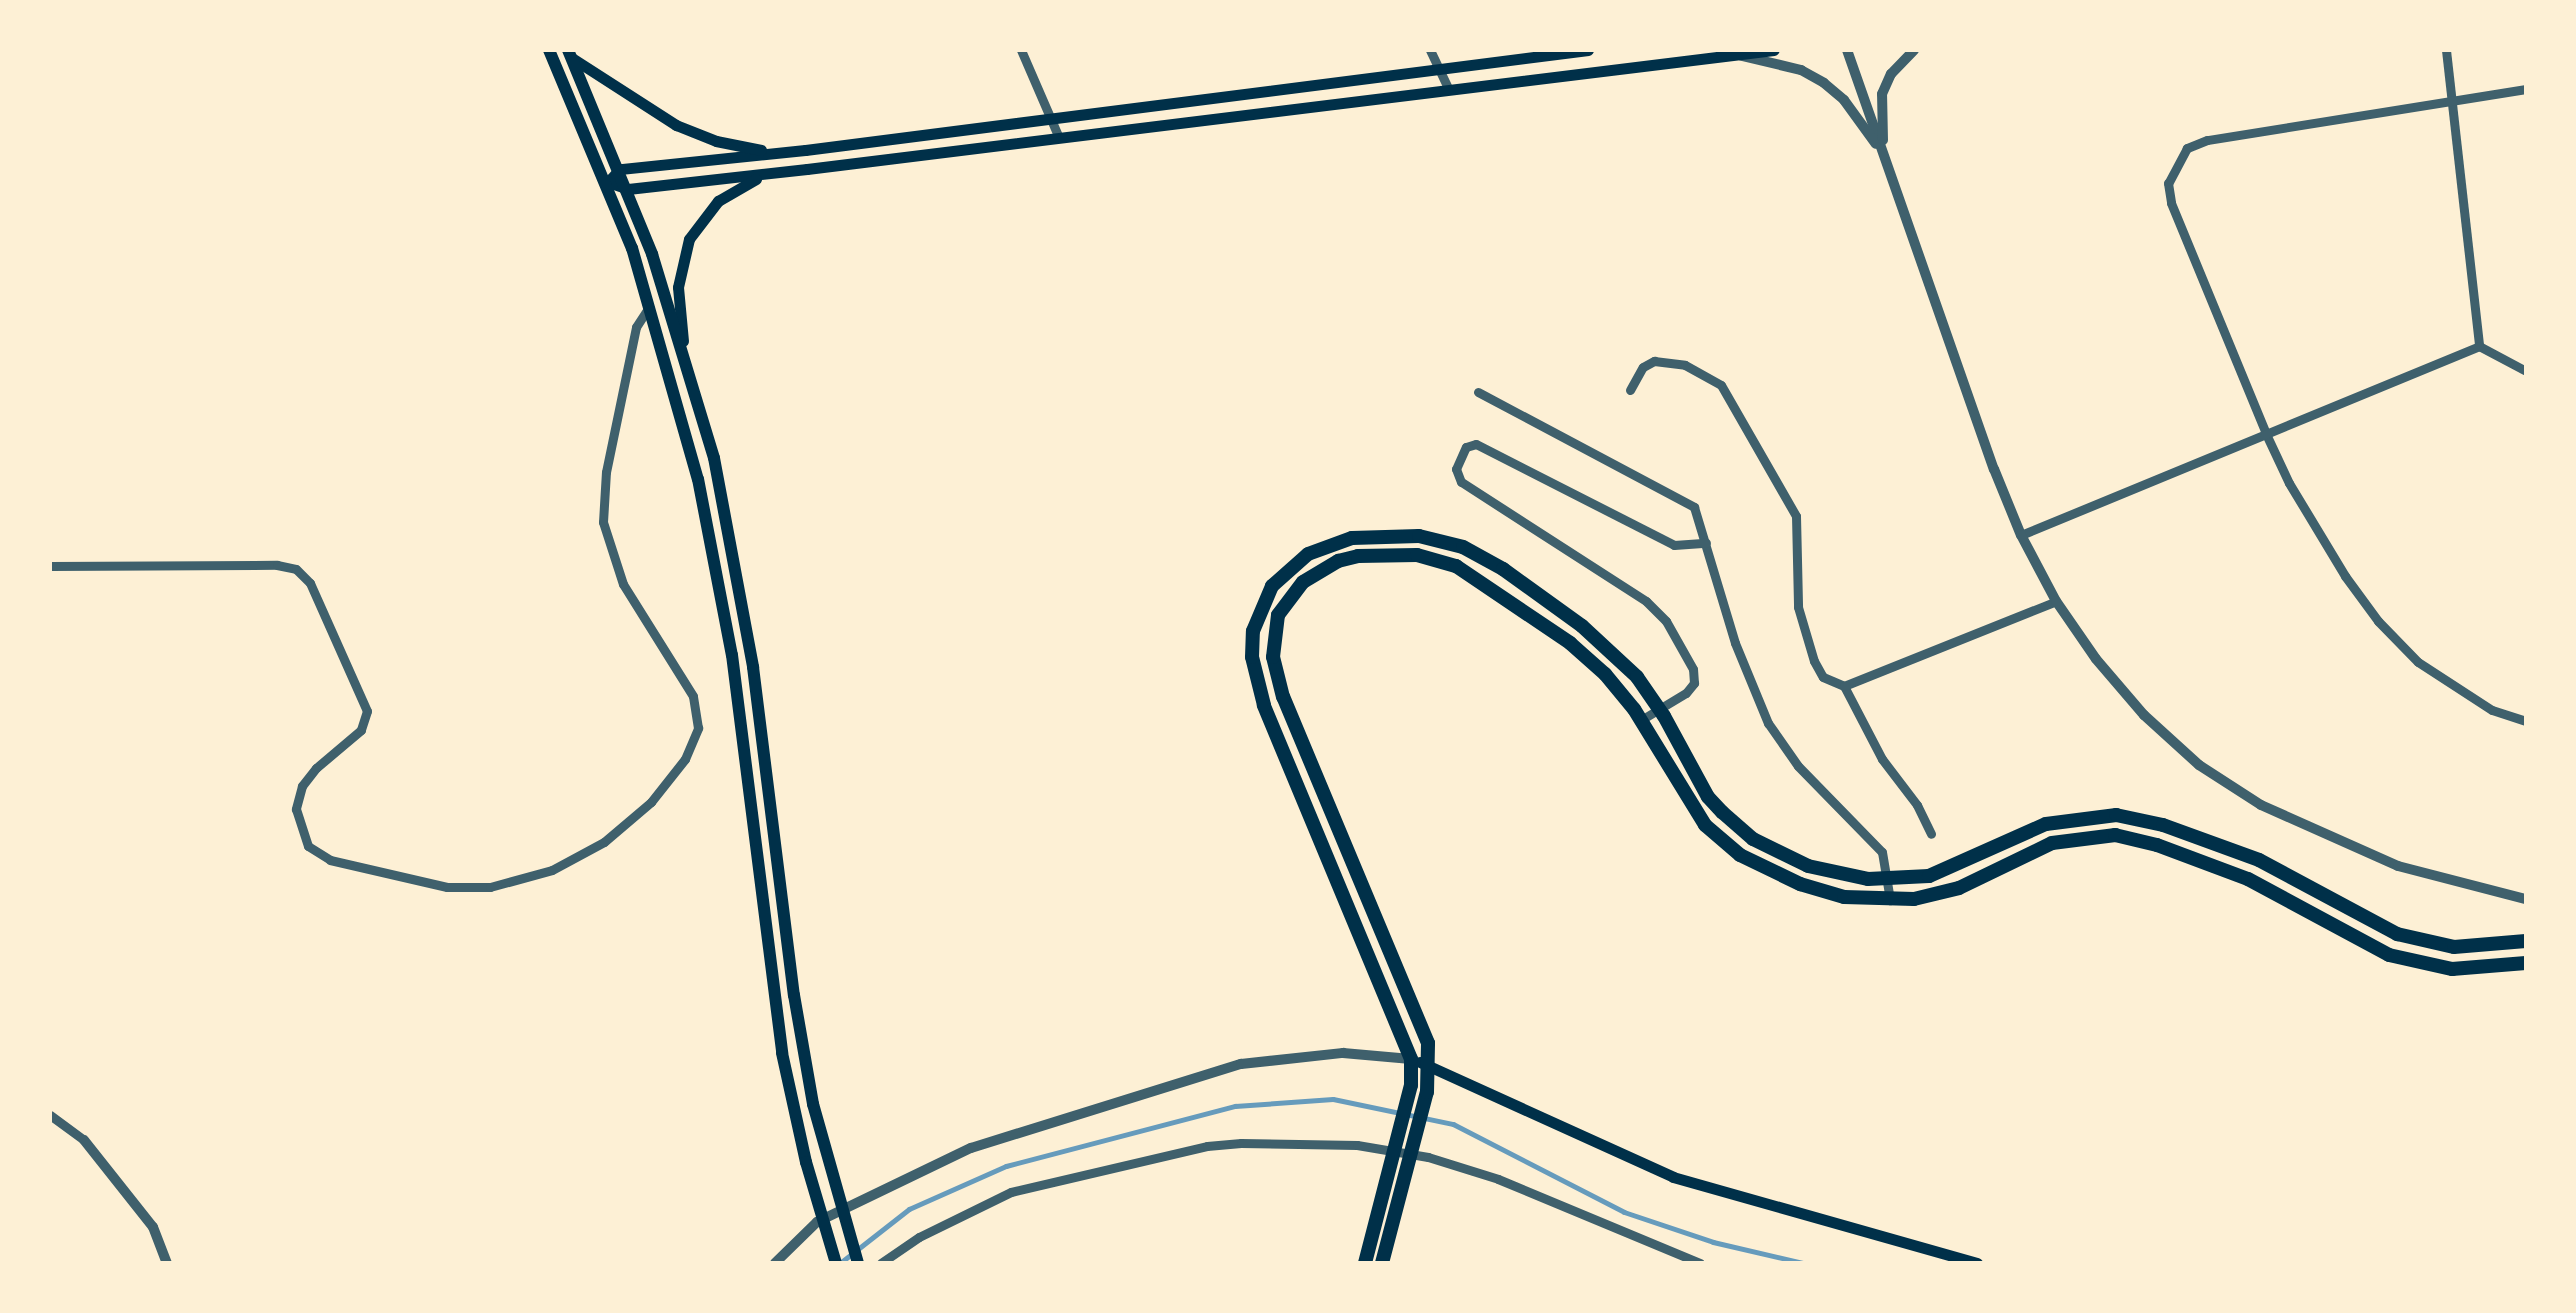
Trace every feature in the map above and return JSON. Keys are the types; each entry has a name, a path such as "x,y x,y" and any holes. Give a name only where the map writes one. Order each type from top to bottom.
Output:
{"highway":[{"path":"1365,1263 1411,1085 1411,1059 1256,682 1253,630 1272,586 1308,554 1352,538 1396,534 1452,544 1503,568 1620,658 1660,709 1708,797 1737,826 1808,866 1847,877 1888,880 1949,870 2046,824 2116,815 2163,825 2259,860 2397,934 2454,947 2522,941"},
{"path":"1382,1263 1428,1089 1430,1065 1423,1026 1283,697 1273,656 1278,615 1302,582 1338,561 1377,552 1436,559 1474,575 1570,643 1620,691 1690,807 1740,855 1822,892 1890,900 1959,888 2052,843 2115,835 2157,845 2248,879 2389,955 2452,968 2526,963"}],"main road":[{"path":"549,50 608,182 651,305 698,479 722,596 786,1072 836,1263"},
{"path":"608,182 620,169 805,150 1588,50"},
{"path":"608,182 628,189 807,169 1774,50"},
{"path":"570,54 656,115 696,134 738,147 805,150"},
{"path":"570,54 628,189 686,355 736,562 813,1104 858,1263"},
{"path":"686,355 678,286 683,254 697,224 718,200 744,184 807,169"},
{"path":"1411,1059 1673,1176 1977,1263"}],"street":[{"path":"1021,50 1059,138"},
{"path":"1430,50 1450,90"},
{"path":"1847,50 2021,535 2056,601 2096,659 2144,715 2199,764 2262,804 2398,866 2526,899"},
{"path":"1888,166 1882,94 1890,74 1914,50"},
{"path":"2446,50 2479,346"},
{"path":"1736,55 1802,70 1824,84 1860,120 1888,166"},
{"path":"2526,89 2208,140 2180,156 2168,183 2171,204 2266,434 2315,531 2378,621 2418,662 2466,696 2526,721"},
{"path":"50,566 278,565 296,569 310,583 366,711 361,730 316,768 302,786 297,822 308,846 344,864 447,887 490,887 552,870 604,842 652,802 686,759 698,728 693,696 623,584 603,522 606,472 636,327 651,305"},
{"path":"2021,535 2479,346"},
{"path":"2479,346 2526,371"},
{"path":"1630,390 1642,367 1654,361 1685,365 1721,385 1761,460 1790,500 1798,531 1798,607 1807,644 1823,677 1844,686 1882,759 1917,805 1931,834"},
{"path":"1478,392 1682,496 1694,506 1736,642 1768,723 1798,766 1876,844 1890,900"},
{"path":"1641,720 1686,692 1694,676 1657,609 1461,482 1456,469 1466,447 1476,444 1674,545 1706,543"},
{"path":"1844,686 2056,601"},
{"path":"775,1263 817,1222 971,1148 1241,1064 1342,1052 1411,1059"},
{"path":"50,1115 84,1140 152,1227 167,1263"},
{"path":"881,1263 991,1199 1207,1146 1396,1142 1700,1263"}],"waterway":[{"path":"840,1263 909,1209 1006,1166 1235,1106 1333,1099 1453,1124 1624,1212 1713,1242 1803,1263"}]}
